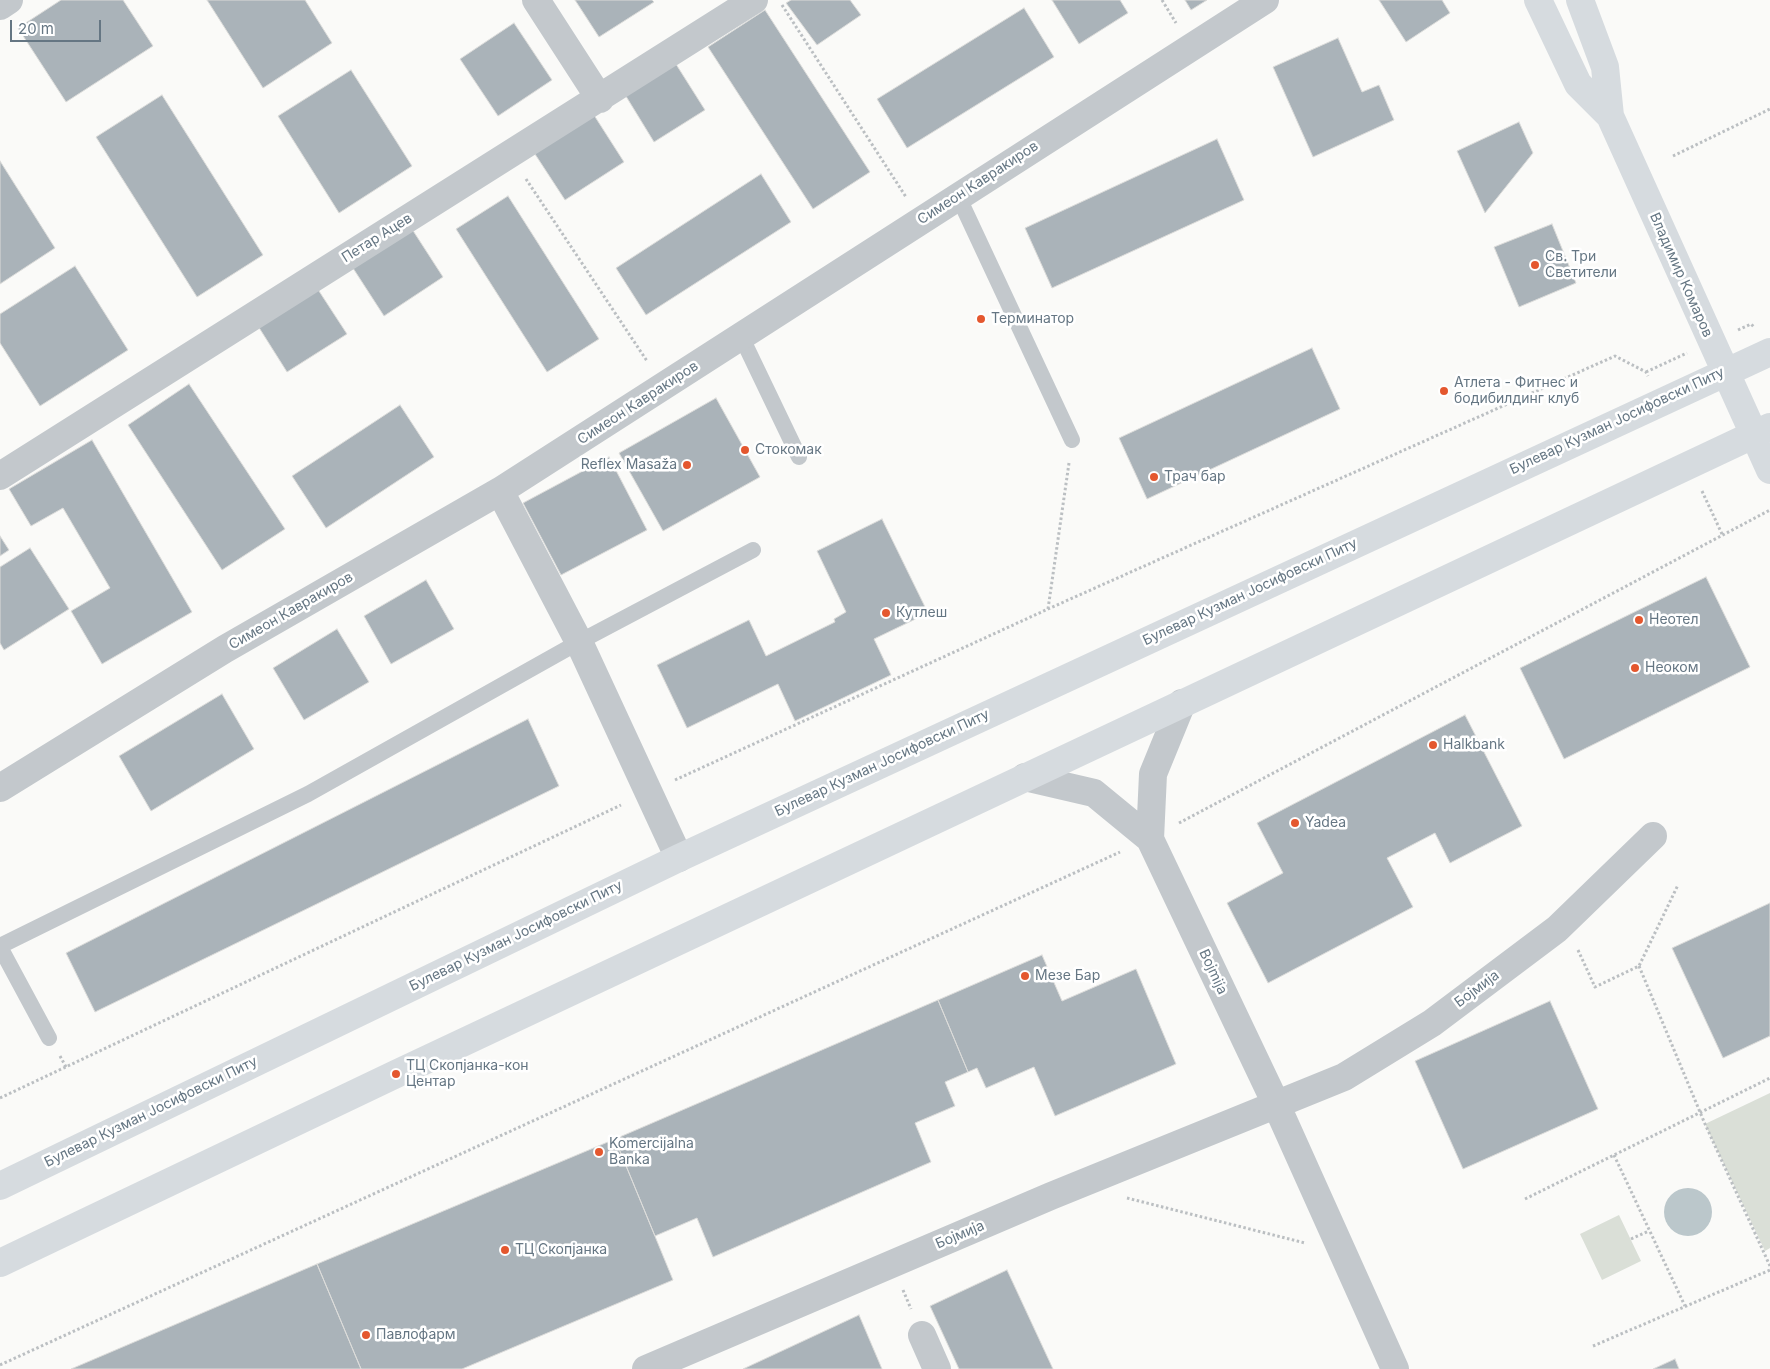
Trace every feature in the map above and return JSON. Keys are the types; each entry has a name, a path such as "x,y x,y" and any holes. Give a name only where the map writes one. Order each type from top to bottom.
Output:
{"street":[{"path":"0,6 9,0"},
{"path":"536,0 600,99"},
{"name":"Петар Ацев","path":"0,476 510,156 754,0"},
{"name":"Симеон Кавракиров","path":"0,788 225,649 500,491 1265,0"},
{"name":"Владимир Комаров","path":"1538,0 1578,84 1610,116"},
{"name":"Владимир Комаров","path":"1580,0 1605,67 1610,116 1710,341 1725,371 1762,430"},
{"name":"Булевар Кузман Јосифовски Питу","path":"0,1186 679,858 1725,371 1770,352"},
{"path":"0,1264 1025,777 1690,466 1762,430 1770,470"},
{"path":"500,491 579,642 679,858"},
{"path":"1150,839 1153,774 1182,703"},
{"path":"1025,777 1094,793 1150,839"},
{"name":"Бојмија","path":"646,1369 892,1264 1344,1077 1432,1023 1565,922 1653,836"},
{"name":"Bojmija","path":"1150,839 1276,1104"},
{"path":"1276,1104 1395,1369"},
{"path":"922,1335 937,1369"}],"lane":[{"path":"958,196 1072,440"},
{"path":"741,336 799,456"},
{"path":"49,1038 0,947 308,794 579,642 753,550"}],"path":[{"path":"779,0 921,220"},
{"path":"1673,156 1770,109"},
{"path":"510,156 664,386"},
{"path":"0,1098 648,792 1048,610 1615,356 1646,372 1710,341"},
{"path":"1048,610 1072,440"},
{"path":"1690,466 1722,534"},
{"path":"0,1365 1150,839 1770,510"},
{"path":"1565,922 1595,987 1640,966 1678,885"},
{"path":"1640,966 1700,1112 1770,1266"},
{"path":"1525,1199 1770,1078"},
{"path":"1614,1155 1685,1306"},
{"path":"1124,1197 1342,1252"},
{"path":"1631,1239 1649,1231"},
{"path":"892,1264 922,1335"},
{"path":"1593,1346 1770,1270"}],"shaded area":[{"path":"1770,1093 1770,1248 1765,1251 1705,1124"},
{"path":"1683,1188 1693,1188 1702,1192 1708,1198 1712,1212 1708,1226 1702,1232 1693,1236 1683,1236 1674,1232 1668,1226 1664,1217 1664,1207 1668,1198 1674,1192"},
{"path":"1619,1215 1641,1261 1602,1280 1580,1234"}],"building":[{"path":"61,0 123,0 153,46 66,102 18,28"},
{"path":"207,0 305,0 332,43 263,88"},
{"path":"575,0 652,0 654,2 599,37"},
{"path":"791,0 850,0 861,15 817,45 786,3"},
{"path":"1052,0 1120,0 1128,13 1079,44"},
{"path":"1185,0 1207,0 1191,10"},
{"path":"1379,0 1442,0 1450,13 1406,42"},
{"path":"1024,8 1054,57 907,148 877,99"},
{"path":"765,10 870,172 813,209 708,47"},
{"path":"514,23 552,80 498,116 460,59"},
{"path":"1338,38 1362,92 1379,85 1394,120 1313,157 1273,67"},
{"path":"674,61 705,110 654,142 624,93"},
{"path":"351,70 412,166 339,213 278,116"},
{"path":"162,95 263,255 197,297 96,137"},
{"path":"592,112 624,162 565,200 533,151"},
{"path":"1519,122 1533,153 1485,213 1457,151"},
{"path":"1217,139 1244,200 1052,288 1025,228"},
{"path":"0,161 55,248 0,284"},
{"path":"761,174 791,222 646,315 616,268"},
{"path":"508,196 599,339 547,372 456,229"},
{"name":"Св. Три Светители","path":"1552,224 1576,283 1519,307 1494,247"},
{"path":"410,226 443,277 384,316 351,265"},
{"path":"75,266 128,350 40,406 0,343 0,314"},
{"path":"317,288 347,334 287,372 258,326"},
{"path":"1312,348 1340,409 1147,499 1119,438"},
{"path":"189,384 285,529 222,570 128,425"},
{"path":"716,398 760,477 663,531 619,453"},
{"path":"400,405 434,457 326,528 292,476"},
{"path":"92,440 192,612 102,664 71,611 110,588 63,508 31,526 9,489"},
{"path":"609,457 647,530 561,575 523,503"},
{"path":"882,519 928,613 874,639 891,675 795,721 778,684 687,728 657,665 749,620 766,656 835,622 834,619 846,612 817,551"},
{"path":"0,536 9,550 0,556"},
{"path":"30,548 69,609 4,650 0,643 0,567"},
{"name":"Неоком","path":"1706,577 1750,667 1564,759 1520,668"},
{"path":"426,580 454,629 391,664 364,616"},
{"path":"337,629 369,682 304,720 273,668"},
{"path":"222,694 254,749 151,811 119,756"},
{"path":"1465,715 1522,826 1450,863 1435,833 1387,858 1413,907 1268,983 1227,903 1283,873 1257,823"},
{"path":"528,719 559,786 95,1012 66,953"},
{"path":"1770,903 1770,1036 1723,1058 1672,948"},
{"path":"1042,955 1062,1001 1136,969 1176,1064 1055,1116 1034,1067 986,1088 977,1068 968,1072 938,1000"},
{"path":"938,1000 968,1072 945,1082 955,1106 915,1123 931,1162 713,1257 697,1218 655,1236 615,1139"},
{"path":"1550,1001 1598,1109 1463,1169 1415,1061"},
{"name":"ТЦ Скопјанка","path":"615,1139 673,1280 462,1369 361,1369 317,1264"},
{"path":"317,1264 361,1369 71,1369"},
{"path":"1007,1270 1053,1369 959,1369 930,1306"},
{"path":"859,1315 882,1369 743,1369"},
{"path":"1675,1359 1679,1369 1653,1369"}],"place":[{"name":"Св. Три Светители","path":"1535,265"},
{"name":"Терминатор","path":"981,319"},
{"name":"Атлета - Фитнес и бодибилдинг клуб","path":"1444,391"},
{"name":"Стокомак","path":"745,450"},
{"name":"Reflex Masaža","path":"687,465"},
{"name":"Трач бар","path":"1154,477"},
{"name":"Кутлеш","path":"886,613"},
{"name":"Неотел","path":"1639,620"},
{"name":"Неоком","path":"1635,668"},
{"name":"Halkbank","path":"1433,745"},
{"name":"Yadea","path":"1295,823"},
{"name":"Мезе Бар","path":"1025,976"},
{"name":"ТЦ Скопјанка-кон Центар","path":"396,1074"},
{"name":"Komercijalna Banka","path":"599,1152"},
{"name":"ТЦ Скопјанка","path":"505,1250"},
{"name":"Павлофарм","path":"366,1335"}]}
